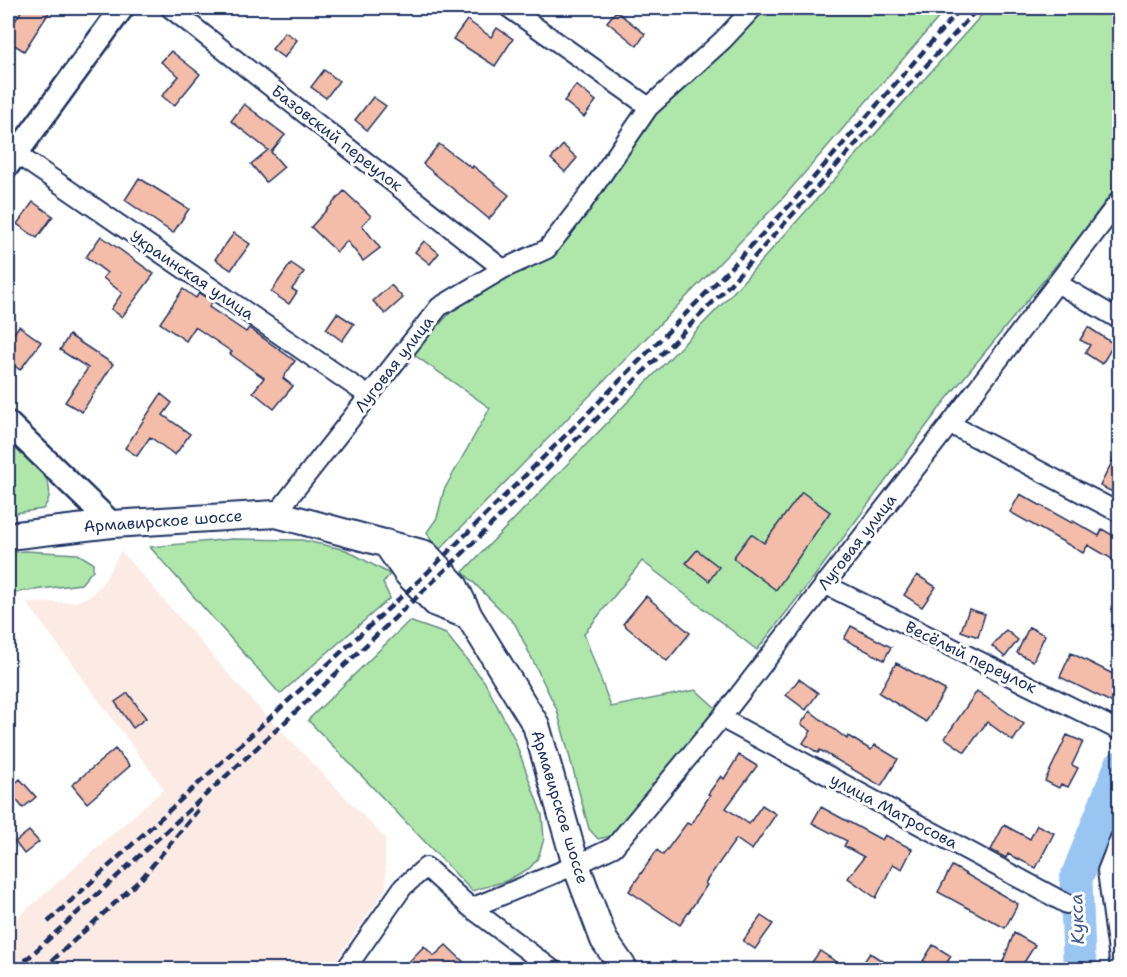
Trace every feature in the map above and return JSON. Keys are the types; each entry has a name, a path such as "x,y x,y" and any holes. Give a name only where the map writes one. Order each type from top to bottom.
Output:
{"main road":[{"name":"Армавирское шоссе","path":"8,536 112,524 276,514 425,555 454,585 470,616 536,725 576,865 604,940 625,969"}],"street":[{"path":"11,159 122,8"},
{"name":"Базовский переулок","path":"170,8 503,269"},
{"path":"509,8 649,107"},
{"name":"Луговая улица","path":"276,514 439,307 503,269 547,249 582,204 649,107 723,40 753,8"},
{"name":"Украинская улица","path":"11,159 369,396"},
{"name":"Луговая улица","path":"471,908 614,847 721,718 950,424 1119,200"},
{"path":"1057,284 1119,320"},
{"path":"8,423 112,524"},
{"path":"950,424 1119,513"},
{"name":"Весёлый переулок","path":"824,584 1118,730"},
{"name":"улица Матросова","path":"721,718 1067,904"},
{"path":"1119,838 1107,871 1119,967"},
{"path":"345,969 403,887 426,867 471,908 553,969"}],"shaded area":[{"path":"121,551 254,703 385,838 386,889 330,969 8,969 8,926 164,789 27,603 75,602 92,595 104,581"}],"green space":[{"path":"763,8 947,8 782,199 437,552 427,532 437,518 444,490 490,408 413,354 449,314 499,278 543,261 549,256 655,113 730,43"},
{"path":"988,8 1119,8 1119,183 1080,236 945,401 757,650 642,561 584,634 611,707 696,690 717,709 612,836 598,839 589,829 557,710 515,624 463,572 729,297"},
{"path":"8,439 33,462 46,479 49,499 43,509 8,514"},
{"path":"232,539 302,540 346,550 390,574 383,583 390,598 280,694 150,547"},
{"path":"25,551 78,554 93,563 93,570 81,584 8,595 8,553"},
{"path":"409,621 446,634 484,681 514,738 542,815 544,839 538,858 530,868 506,881 472,891 308,720"}],"building":[{"path":"23,8 52,8 24,51 8,41 8,32"},
{"path":"616,11 645,34 637,46 607,22"},
{"path":"467,20 491,37 497,28 513,39 495,66 453,39"},
{"path":"285,32 297,40 284,58 272,49"},
{"path":"171,51 200,74 174,106 162,96 179,76 161,62"},
{"path":"324,70 339,81 326,98 311,87"},
{"path":"576,85 596,101 584,117 564,101"},
{"path":"373,97 386,106 367,130 355,120"},
{"path":"244,104 285,135 271,152 284,167 266,182 251,164 268,150 231,121"},
{"path":"439,144 472,168 473,166 509,195 489,219 423,164"},
{"path":"563,145 577,158 565,172 551,159"},
{"path":"139,178 189,209 173,233 125,200"},
{"path":"344,191 371,216 362,225 380,248 363,261 347,241 337,252 311,227"},
{"path":"33,202 53,216 37,238 17,224"},
{"path":"234,233 250,244 231,270 215,259"},
{"path":"101,236 154,274 122,317 111,309 122,293 103,278 107,273 86,257"},
{"path":"424,241 439,253 430,264 415,252"},
{"path":"291,263 304,272 292,289 297,292 289,304 271,292"},
{"path":"391,285 403,298 385,314 373,301"},
{"path":"183,289 196,298 199,293 212,302 209,307 246,332 249,328 295,361 283,378 293,386 274,409 253,392 264,378 230,354 232,352 195,327 186,341 160,323"},
{"path":"337,313 354,324 342,341 326,329"},
{"path":"19,326 41,342 20,370 8,361 8,342"},
{"path":"1088,327 1114,344 1102,364 1085,353 1090,345 1080,340"},
{"path":"69,335 113,364 82,412 65,402 88,368 60,350"},
{"path":"161,394 172,403 163,415 190,434 175,455 150,437 137,456 125,448"},
{"path":"1119,448 1119,495 1100,486"},
{"path":"802,492 830,512 776,590 733,558 751,534 764,543"},
{"path":"1020,494 1099,536 1102,529 1119,539 1119,563 1088,545 1083,553 1010,512"},
{"path":"697,550 719,567 709,581 686,563"},
{"path":"917,575 936,587 922,607 904,595"},
{"path":"646,596 690,633 667,661 623,624"},
{"path":"969,609 985,614 978,637 961,631"},
{"path":"851,626 891,647 884,660 844,639"},
{"path":"1029,627 1045,635 1033,661 1017,653"},
{"path":"1006,630 1018,640 1005,657 992,646"},
{"path":"1071,653 1119,677 1119,706 1060,677"},
{"path":"896,663 945,690 926,722 879,693"},
{"path":"799,679 818,693 806,710 786,695"},
{"path":"977,691 1024,724 1013,741 987,722 965,752 945,738"},
{"path":"128,693 146,718 133,728 115,702"},
{"path":"810,711 847,739 848,736 871,750 875,745 898,759 881,786 820,750 818,753 803,743 811,731 801,724"},
{"path":"1067,735 1083,742 1072,765 1078,768 1068,787 1061,784 1059,788 1045,781"},
{"path":"115,749 130,766 87,803 72,785"},
{"path":"739,755 757,766 726,808 749,824 762,805 776,814 752,850 736,839 705,883 707,885 680,925 629,891 657,850 663,855 687,823 691,825 710,795 708,794 721,776 724,779"},
{"path":"20,779 36,797 23,808 8,790"},
{"path":"821,807 882,840 885,835 912,849 902,869 893,864 876,898 848,878 864,857 844,846 847,841 812,823"},
{"path":"1004,825 1030,839 1037,825 1054,833 1036,868 1008,854 1006,858 991,850"},
{"path":"29,831 39,842 24,854 15,842"},
{"path":"952,866 1018,904 1005,928 938,892"},
{"path":"761,916 773,924 755,949 743,941"},
{"path":"1014,933 1035,945 1020,969 1000,969"},
{"path":"446,945 471,969 402,969 424,946 434,956"},
{"path":"933,945 951,956 943,969 936,969 923,961"},
{"path":"820,951 847,969 822,969 812,962"},
{"path":"870,953 895,969 859,969"}],"waterway":[{"name":"Кукса","path":"1083,970 1079,957 1076,879 1120,767"}],"railway":[{"path":"48,922 427,573 586,415 789,206 961,8"},
{"path":"15,970 286,721 459,557 722,293 978,8"},
{"path":"42,970 142,878 198,810"}]}
